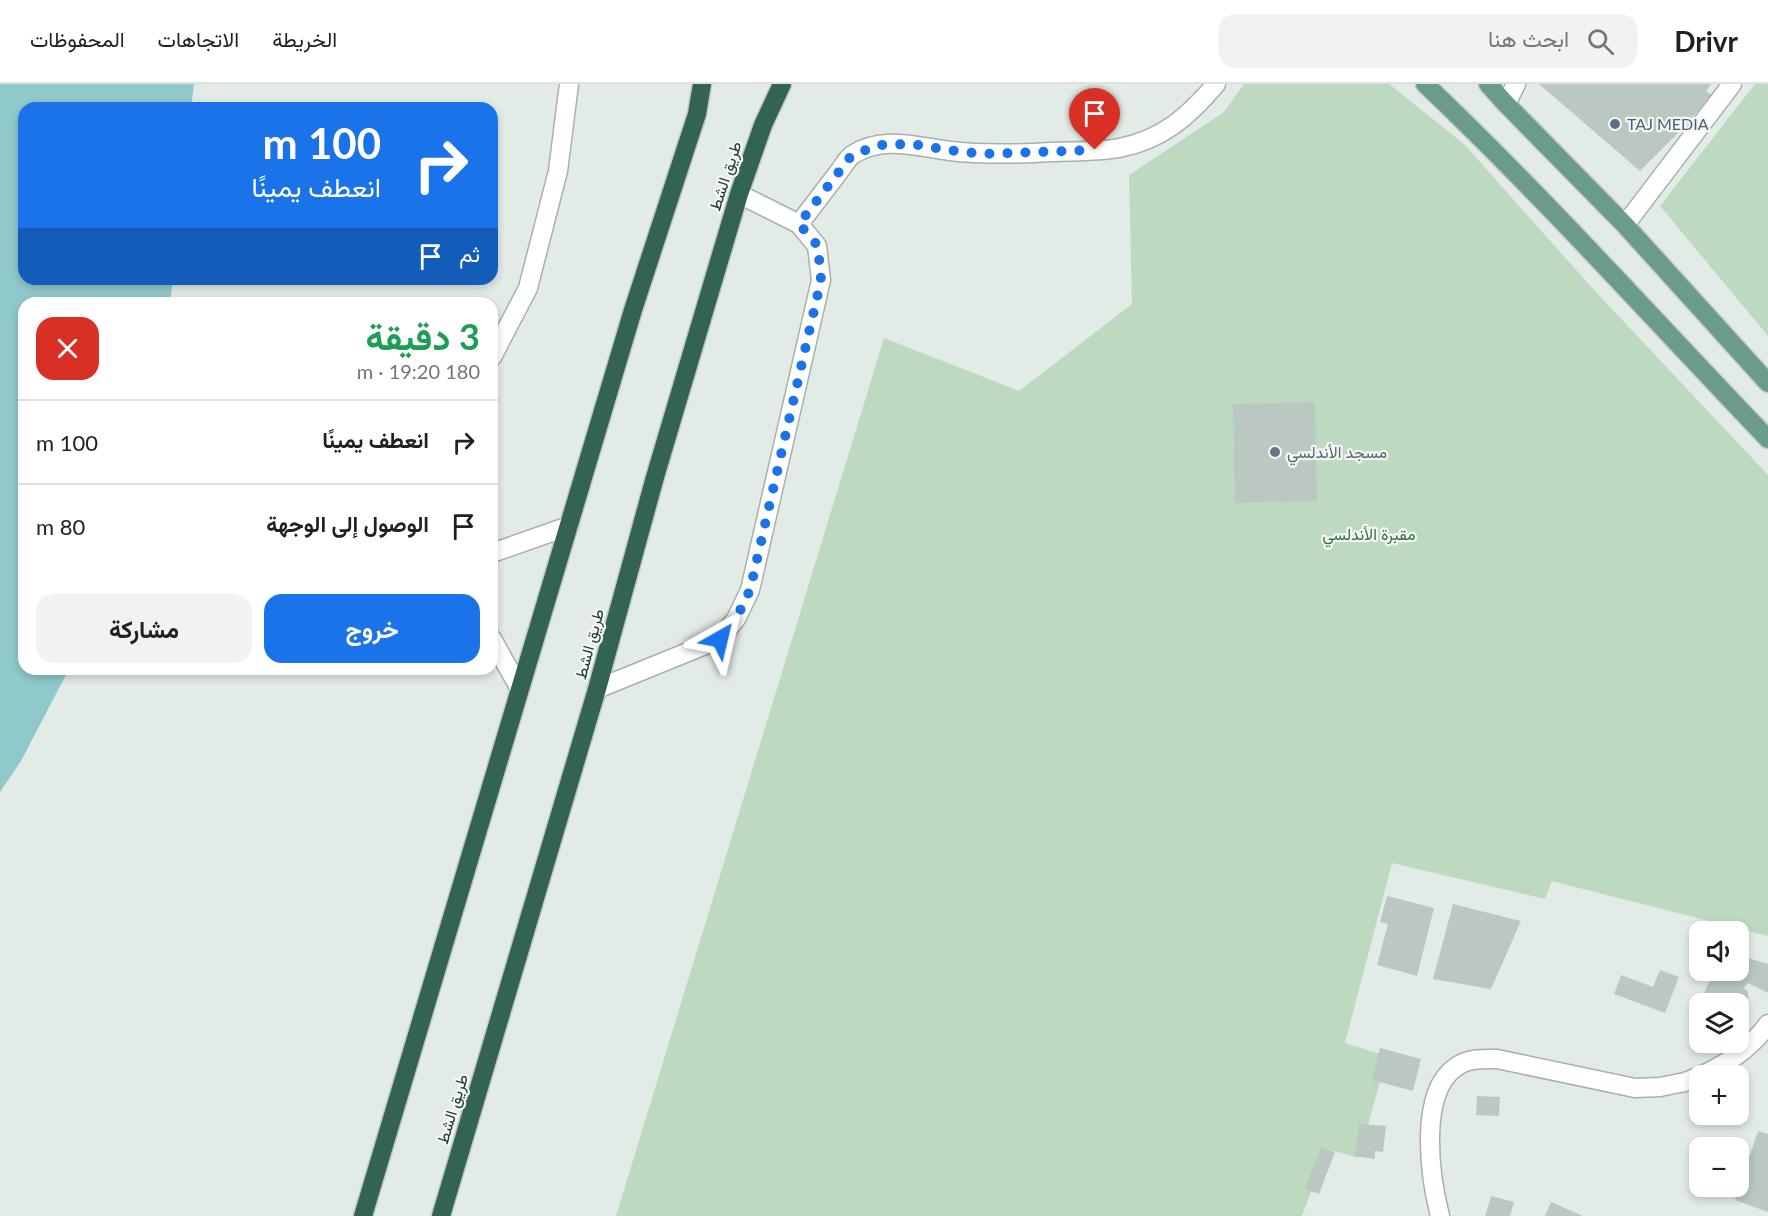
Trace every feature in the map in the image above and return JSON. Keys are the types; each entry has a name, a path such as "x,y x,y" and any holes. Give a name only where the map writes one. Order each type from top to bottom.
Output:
{"highway":[{"path":"363,1216 633,310 697,114 702,84"},
{"name":"طريق الشط","path":"441,1216 597,689 655,477 740,194 763,125 782,84"}],"main road":[{"path":"1425,84 1477,133 1601,261 1768,439"},
{"path":"1488,84 1625,225 1768,382"}],"street":[{"path":"498,346 528,288 558,171 569,84"},
{"path":"799,224 851,156 878,145 912,144 983,154 1119,148 1143,141 1181,121 1197,107 1216,84"},
{"path":"1506,104 1516,84"},
{"path":"1625,225 1732,84"},
{"path":"597,689 720,639 736,619 750,590 821,280 818,246 799,224 740,194"},
{"path":"498,551 568,526"},
{"path":"498,650 520,689"},
{"path":"1721,1065 1750,1044 1768,1024"},
{"path":"1440,1216 1431,1167 1434,1100 1442,1081 1457,1066 1476,1059 1497,1059 1635,1088 1660,1087 1689,1080"}],"green space":[{"name":"مقبرة الأندلسي","path":"1244,84 1389,84 1464,144 1594,290 1768,475 1768,936 1749,931 1749,921 1709,921 1552,881 1545,899 1392,863 1345,1043 1387,1056 1359,1158 1327,1149 1302,1216 616,1216 884,338 1019,391 1132,304 1129,175 1224,112"},
{"path":"1755,84 1768,84 1768,336 1660,206"}],"water":[{"path":"0,84 194,84 192,102 18,102 18,285 172,285 171,297 18,297 18,675 66,675 21,761 0,792"}],"building":[{"path":"1539,84 1711,84 1706,91 1712,95 1640,171"},
{"name":"مسجد الأندلسي","path":"1315,402 1317,501 1235,503 1233,404"},
{"path":"1387,896 1434,908 1417,976 1377,965 1388,924 1380,922"},
{"path":"1453,904 1521,921 1491,989 1433,979"},
{"path":"1749,958 1768,964 1768,993 1748,983 1744,988 1748,993 1704,993 1709,981 1749,981"},
{"path":"1660,970 1679,977 1665,1013 1614,994 1621,975 1653,987"},
{"path":"1380,1048 1421,1059 1413,1091 1372,1080"},
{"path":"1477,1096 1500,1097 1499,1116 1476,1115"},
{"path":"1359,1124 1386,1126 1383,1152 1375,1151 1375,1159 1355,1156"},
{"path":"1758,1131 1768,1134 1768,1212 1735,1200 1736,1197 1749,1197 1749,1158"},
{"path":"1321,1147 1335,1152 1319,1194 1305,1189"},
{"path":"1491,1196 1514,1202 1510,1216 1485,1216"},
{"path":"1551,1202 1583,1216 1545,1216"}],"place":[{"name":"TAJ MEDIA","path":"1615,124"},
{"name":"مسجد الأندلسي","path":"1275,452"}],"route":[{"path":"720,639 736,619 750,590 821,280 818,246 799,224 851,156 878,145 912,144 983,154 1095,150"}]}
